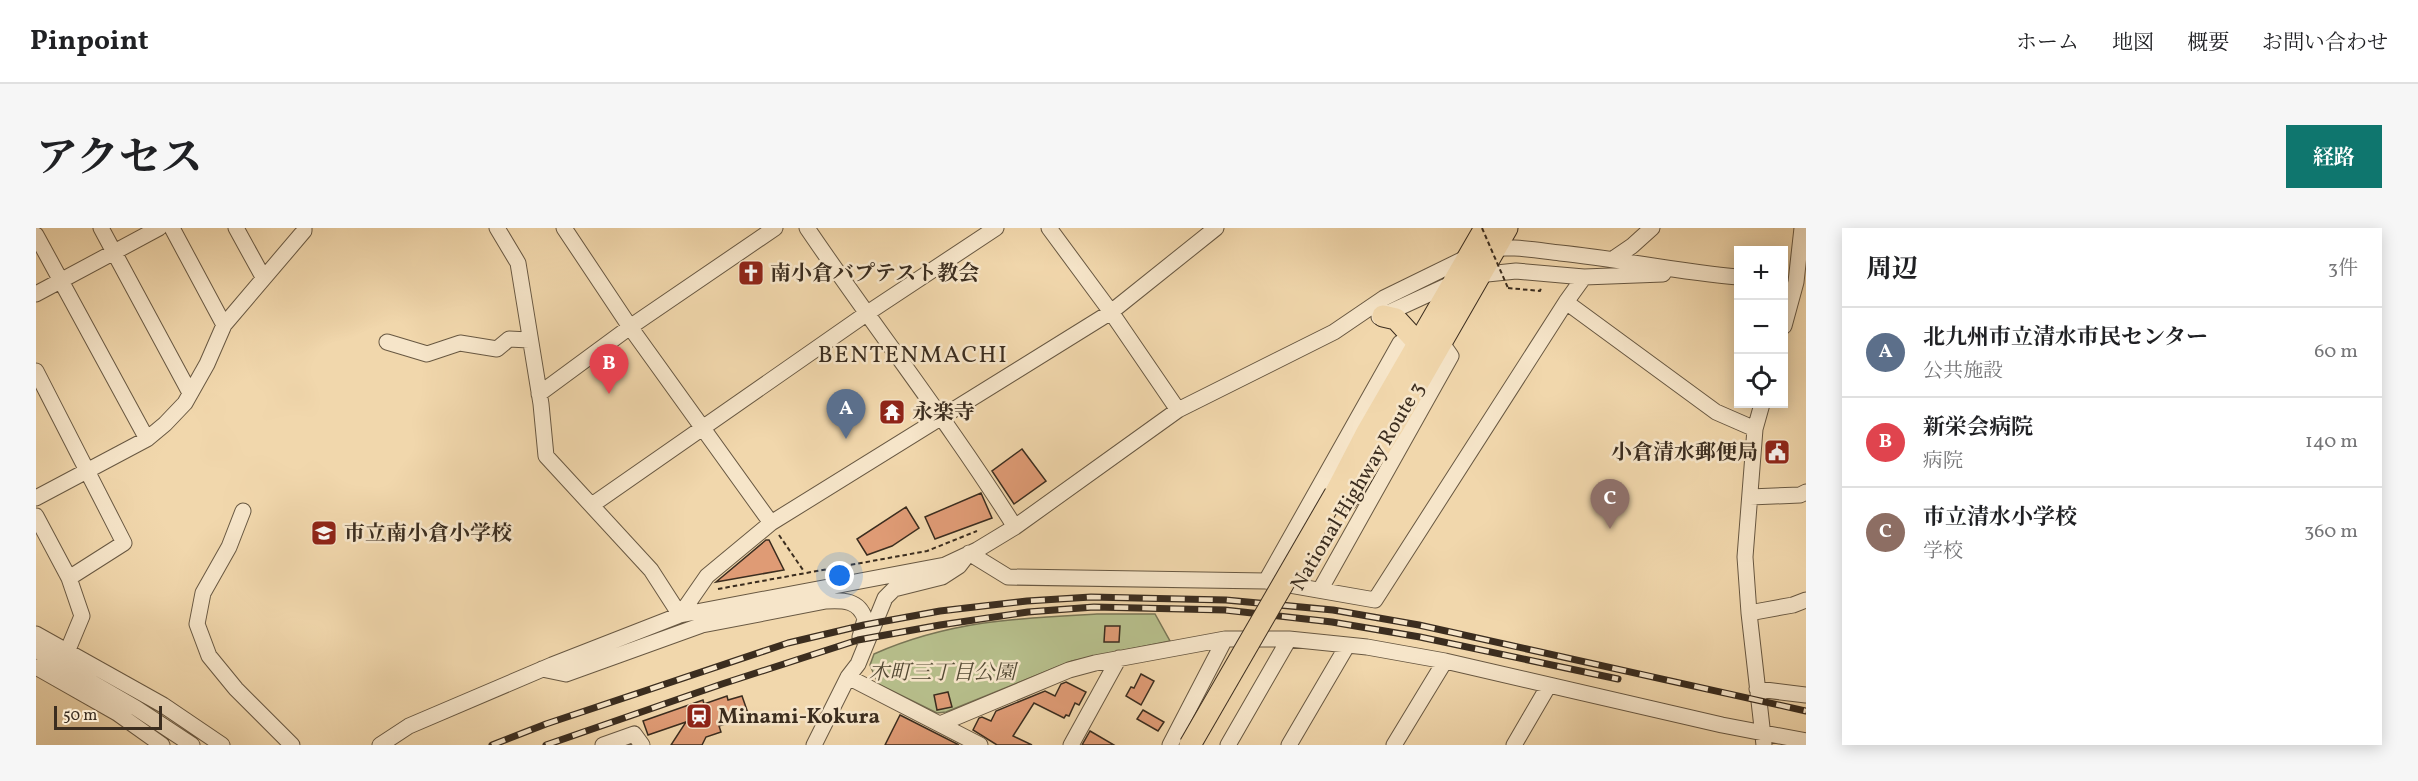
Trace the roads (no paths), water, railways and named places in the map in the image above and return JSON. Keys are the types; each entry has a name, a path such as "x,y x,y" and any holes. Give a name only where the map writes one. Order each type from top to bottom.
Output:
{"highway":[{"name":"National Highway Route 3","path":"1207,745 1341,497 1418,343 1453,281 1484,232 1508,228"},
{"name":"National Highway Route 3","path":"1190,745 1341,497 1442,343 1481,274 1484,232"},
{"path":"1383,316 1396,319 1418,343"}],"street":[{"path":"102,228 190,393"},
{"path":"36,294 159,228"},
{"path":"172,228 224,326"},
{"path":"236,228 263,277"},
{"path":"36,498 147,439 185,403 224,326 304,231 304,228"},
{"path":"496,228 518,263 539,394 546,456 651,570 680,615"},
{"path":"564,228 630,327 771,523"},
{"path":"539,394 630,327 775,228"},
{"path":"807,228 941,417 1015,527"},
{"path":"592,505 866,314 996,228"},
{"path":"1048,228 1111,312 1178,410"},
{"path":"680,615 707,576 771,523 1111,312 1216,228"},
{"path":"1513,228 1518,243 1528,249"},
{"path":"1613,259 1652,228"},
{"path":"1788,310 1795,282 1802,228"},
{"path":"1484,232 1528,249 1613,259 1691,273 1734,277"},
{"path":"1484,232 1509,257 1568,263 1607,276"},
{"path":"36,235 147,439"},
{"path":"380,745 409,726 542,669 680,615 945,565 1015,527 1178,410 1334,332 1384,298 1468,257"},
{"path":"1334,332 1383,316 1453,281 1481,274 1516,271 1584,277 1691,273"},
{"path":"969,554 1008,578 1266,581 1375,600 1584,277"},
{"path":"1566,302 1716,412 1755,429"},
{"path":"387,342 428,354 460,343 497,349 509,339 529,340"},
{"path":"1266,581 1400,343 1418,343"},
{"path":"1320,590 1451,356 1442,343"},
{"path":"36,371 124,543 69,578"},
{"path":"1761,408 1755,429 1745,557 1749,614 1764,739"},
{"path":"1750,497 1800,495 1806,492"},
{"path":"243,512 229,547 203,593 197,624 209,656 236,689 292,745"},
{"path":"36,516 69,578 82,616 67,652"},
{"path":"811,744 848,677 858,664 881,604 890,593 894,589 942,577 959,566 969,554"},
{"path":"542,669 566,674 702,625 838,600 855,604 865,619 850,662 848,677"},
{"path":"1749,614 1806,600"},
{"path":"36,634 163,705 222,745"},
{"path":"940,724 1069,670 1119,658 1225,639 1289,639 1445,661 1764,739 1806,741"},
{"path":"1170,745 1225,639"},
{"path":"1228,745 1289,639"},
{"path":"1289,745 1347,646"},
{"path":"36,650 166,726 192,745"},
{"path":"1071,745 1119,658"},
{"path":"1394,745 1445,661"},
{"path":"36,667 117,713 162,745"},
{"path":"848,677 940,724 955,739 980,745"},
{"path":"1514,745 1549,685"},
{"path":"1757,689 1806,695"},
{"path":"955,739 978,707"},
{"path":"603,745 634,734 642,745"}],"railway":[{"path":"492,745 546,724 788,643 864,625 940,611 1027,601 1091,597 1226,600 1333,610 1419,625 1806,711"},
{"path":"546,745 858,640 1028,612 1094,607 1225,610 1332,622 1420,637 1618,679"}],"place":[{"name":"南小倉バプテスト教会","path":"751,273"},
{"name":"新栄会病院","path":"609,394"},
{"name":"永楽寺","path":"892,412"},
{"name":"北九州市立清水市民センター","path":"846,439"},
{"name":"小倉清水郵便局","path":"1777,452"},
{"name":"市立清水小学校","path":"1610,529"},
{"name":"市立南小倉小学校","path":"324,533"},
{"name":"Minami-Kokura","path":"699,716"}],"district":[{"name":"BENTENMACHI","path":"913,354"}],"park label":[{"name":"木町三丁目公園","path":"942,672"}]}
